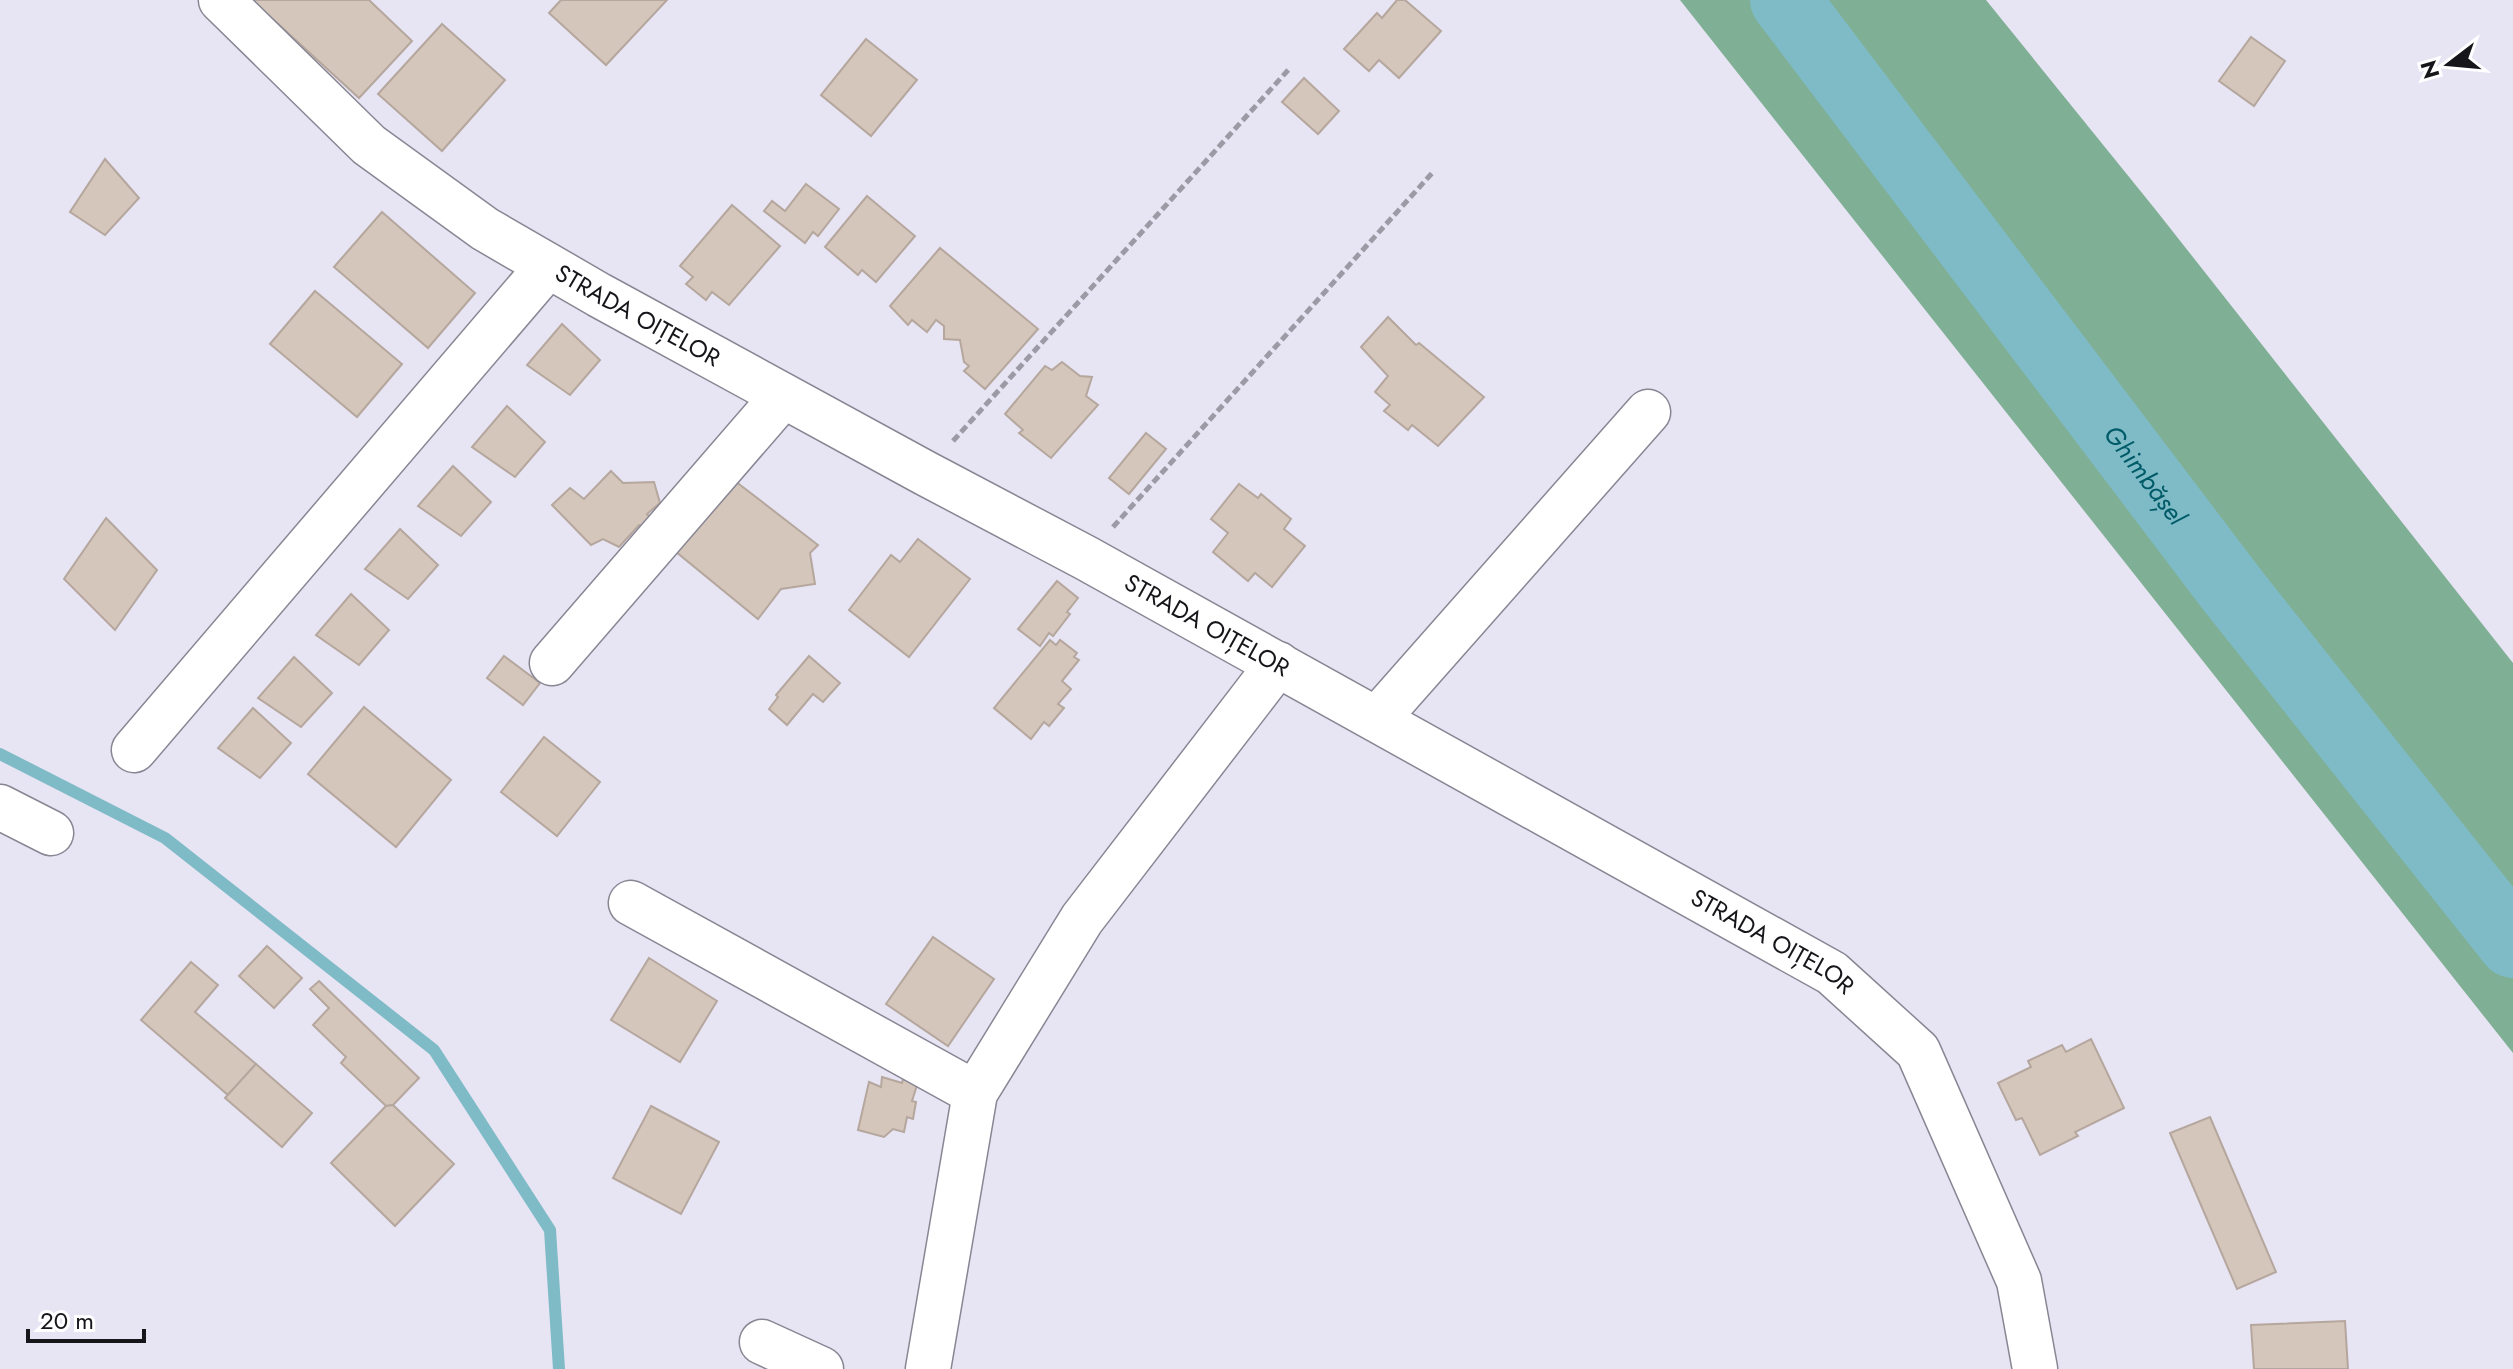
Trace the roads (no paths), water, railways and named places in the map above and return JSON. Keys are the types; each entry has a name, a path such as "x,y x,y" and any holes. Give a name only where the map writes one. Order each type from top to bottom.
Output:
{"street":[{"name":"STRADA OIȚELOR","path":"221,0 369,145 485,229 783,396 1278,664 1832,973 1918,1051 2019,1281 2035,1369"},
{"path":"134,750 548,266"},
{"path":"552,663 783,396"},
{"path":"1377,719 1648,412"},
{"path":"928,1369 975,1093 1082,919 1278,664"},
{"path":"0,807 51,833"},
{"path":"631,903 975,1093"},
{"path":"762,1342 821,1369"}],"waterway":[{"name":"Ghimbășel","path":"1785,0 2233,591 2513,943"},
{"path":"0,754 165,838 434,1050 550,1230 559,1369"}]}
